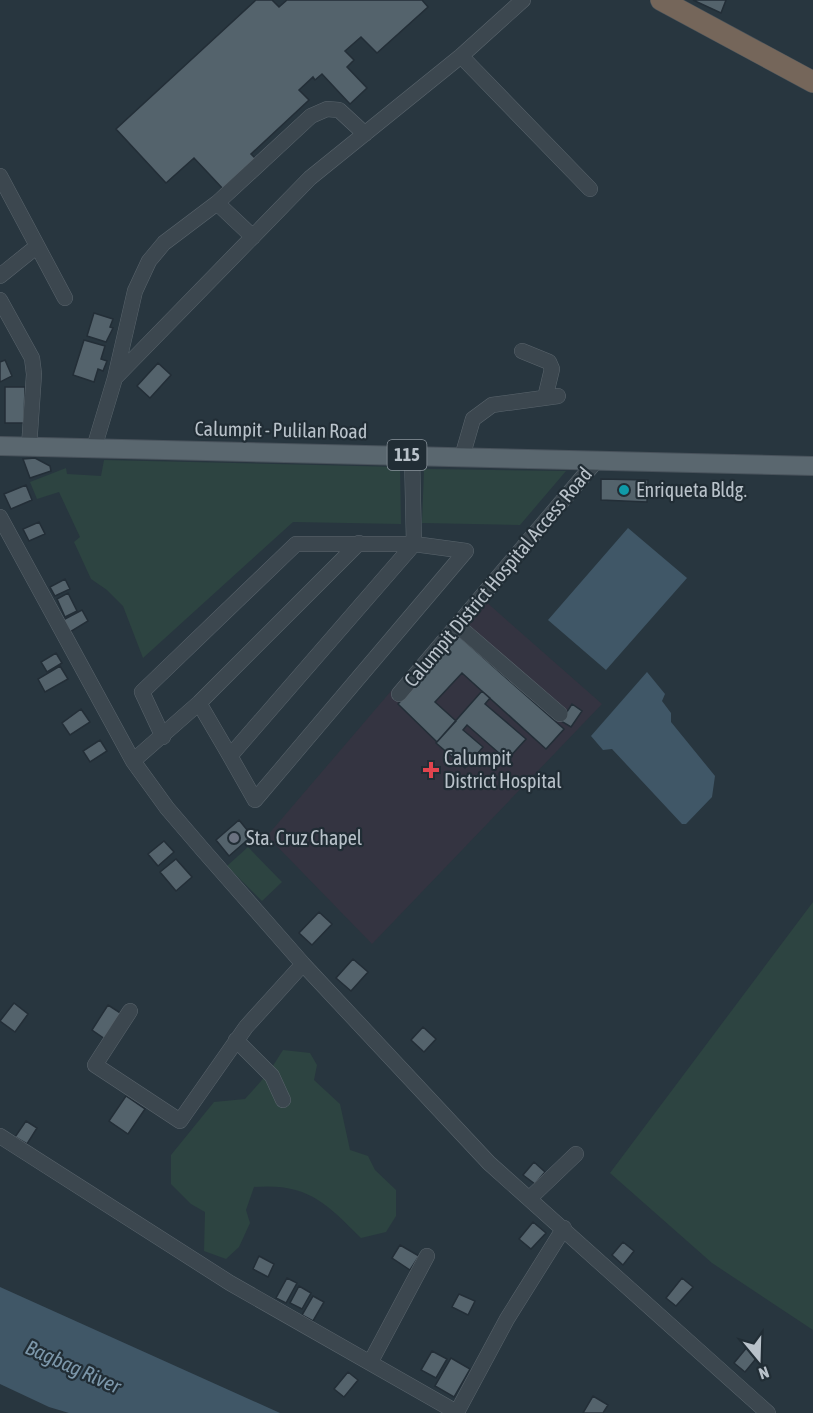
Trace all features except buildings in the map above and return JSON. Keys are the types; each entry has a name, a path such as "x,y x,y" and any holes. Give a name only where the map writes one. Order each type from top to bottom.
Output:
{"highway":[{"path":"661,0 813,82"}],"main road":[{"name":"Calumpit - Pulilan Road","path":"0,446 813,466"}],"street":[{"path":"115,378 310,178 461,56 523,0"},
{"path":"461,56 590,189"},
{"path":"94,448 115,378 135,291 149,261 164,243 217,203 311,116 327,109 339,110 364,134"},
{"path":"0,176 36,247 66,298"},
{"path":"217,203 253,237"},
{"path":"0,276 36,247"},
{"path":"0,300 32,358 34,374 29,447"},
{"path":"462,457 473,419 492,405 551,397 552,369 549,362 522,351"},
{"path":"230,756 414,544 412,455"},
{"name":"Calumpit District Hospital Access Road","path":"399,694 597,460"},
{"path":"0,517 133,761 167,808 303,964 489,1163 768,1413"},
{"path":"133,761 199,703 359,543"},
{"path":"163,737 142,693 296,544 414,544 466,551 255,800 199,703"},
{"path":"457,625 560,714"},
{"path":"130,1011 95,1065 180,1121 236,1040 303,964"},
{"path":"236,1040 272,1077 283,1100"},
{"path":"0,1136 230,1283 457,1413 507,1319 564,1228"},
{"path":"529,1199 576,1154"},
{"path":"370,1363 427,1256"}],"shaded area":[{"name":"Calumpit District Hospital","path":"575,476 484,600 602,704 372,944 267,836"}],"green space":[{"path":"104,460 400,467 401,524 293,522 143,658 123,606 107,590 91,579 74,542 80,537 59,492 37,499 30,482 66,468 67,474 101,476"},
{"path":"424,469 566,471 520,525 422,523"},
{"path":"248,847 282,882 262,901 227,866"},
{"path":"813,902 813,1330 712,1263 610,1173"},
{"path":"283,1050 310,1053 317,1065 314,1080 340,1104 350,1150 368,1156 375,1170 396,1190 396,1216 386,1232 361,1238 337,1214 302,1192 288,1188 254,1187 246,1210 250,1223 239,1247 226,1259 204,1251 205,1212 191,1204 171,1184 171,1155 214,1102 245,1099 269,1072"}],"water":[{"path":"628,528 687,578 606,670 548,620"},
{"path":"647,672 665,694 662,701 671,713 671,722 715,776 712,797 686,824 682,824 612,749 603,750 591,736"},
{"name":"Bagbag River","path":"0,1287 280,1413 69,1413 49,1407 0,1384"}],"place":[{"name":"Enriqueta Bldg.","path":"624,490"},
{"name":"Calumpit District Hospital","path":"431,770"},
{"name":"Sta. Cruz Chapel","path":"234,838"}]}
